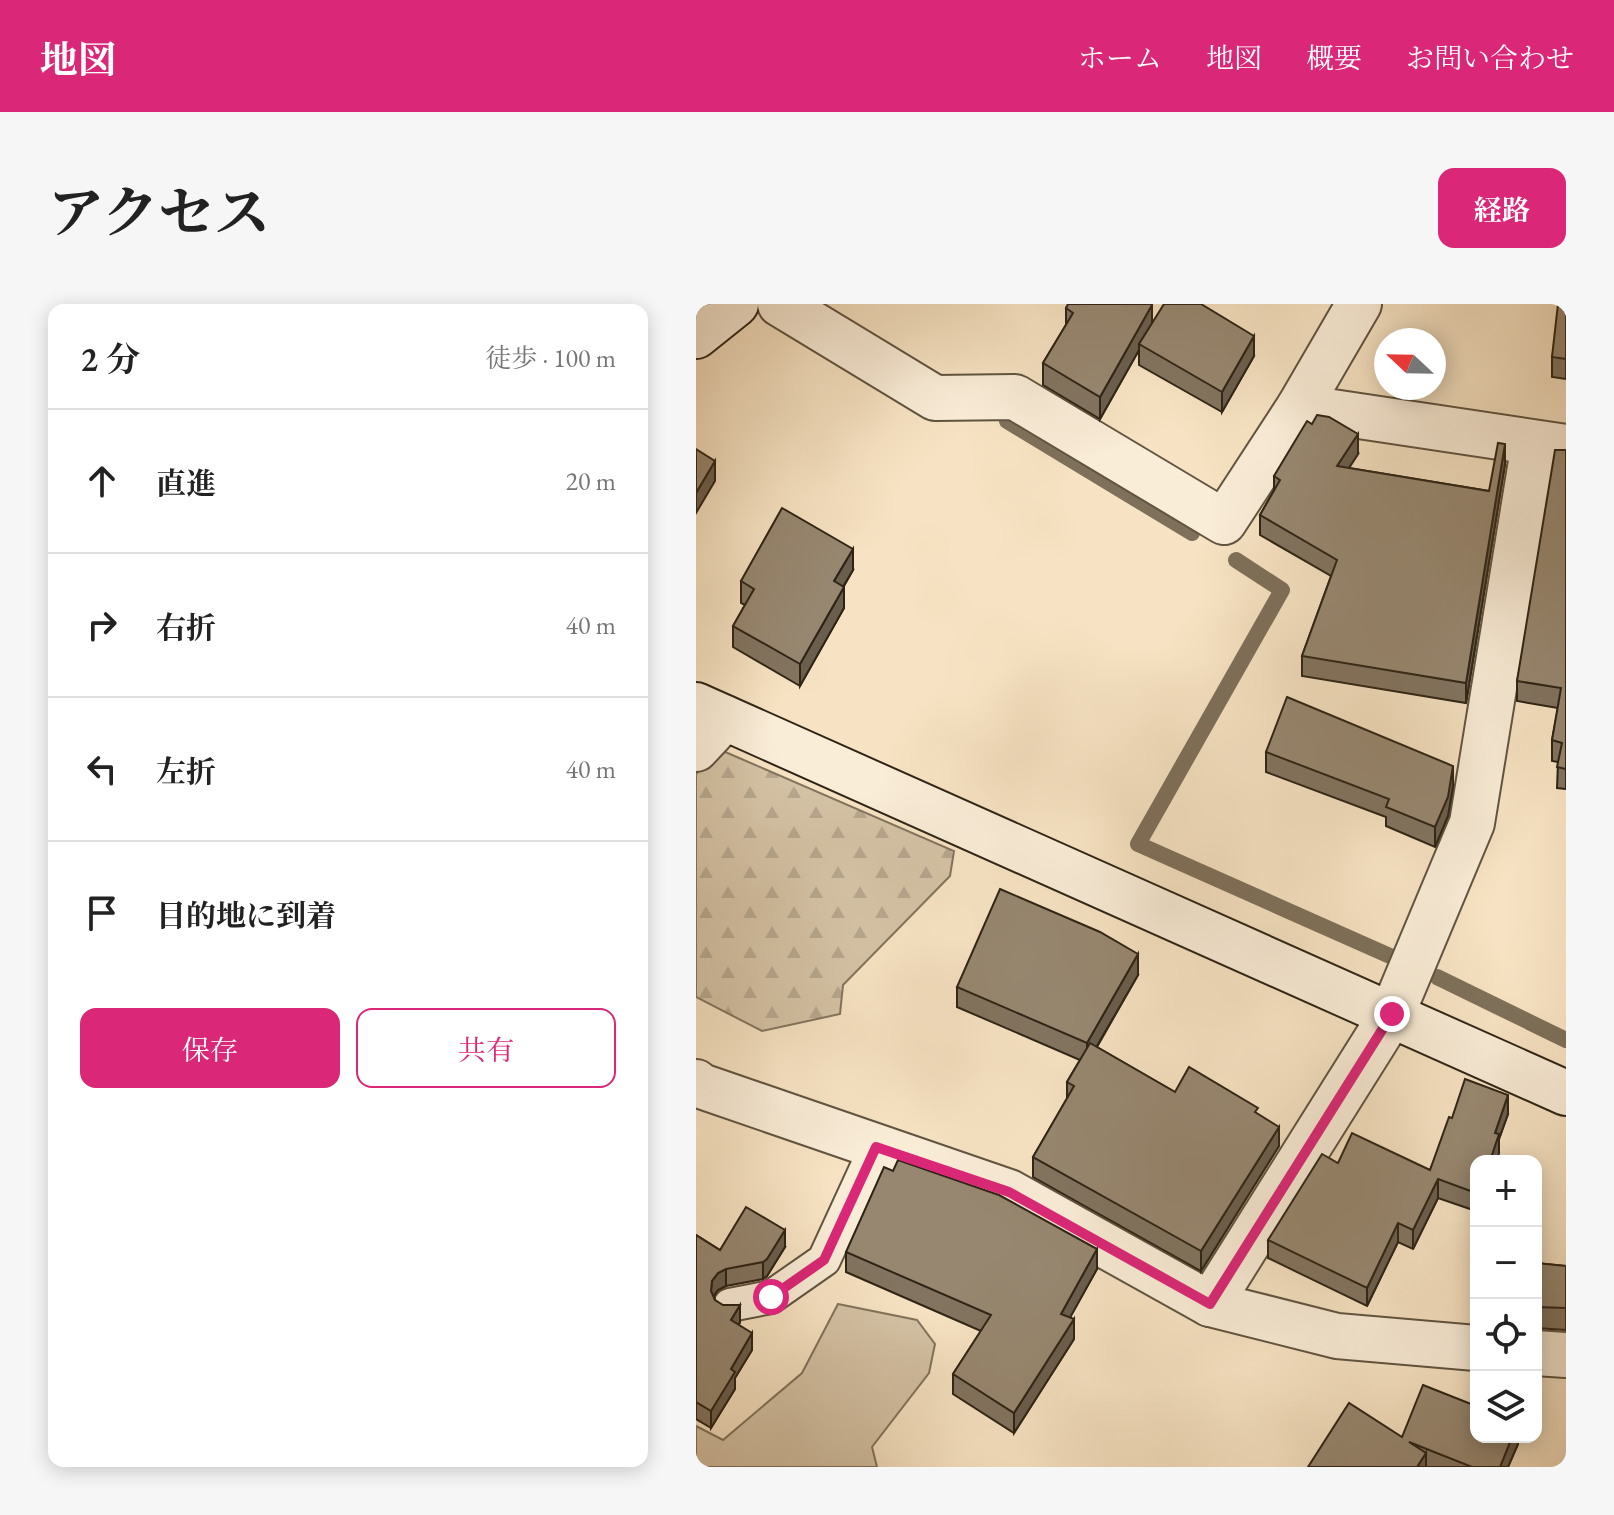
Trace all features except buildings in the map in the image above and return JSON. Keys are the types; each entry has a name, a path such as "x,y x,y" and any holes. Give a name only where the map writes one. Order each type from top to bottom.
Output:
{"street":[{"path":"780,304 935,398 1015,397 1224,522 1299,407 1359,304"},
{"path":"696,336 734,305"},
{"path":"1210,1304 1392,1014 1472,823 1550,445 1299,407"},
{"path":"706,724 1392,1014 1566,1093"},
{"path":"696,1082 1009,1192 1210,1304 1337,1336 1470,1347"},
{"path":"1542,1353 1566,1355"}],"lane":[{"path":"730,1305 771,1297 824,1260 876,1147"}],"green space":[{"path":"723,751 954,851 950,876 843,985 840,1014 762,1031 696,997 696,774 711,757"},
{"path":"838,1304 917,1320 935,1344 929,1373 872,1447 877,1467 696,1467 696,1426 723,1440 802,1373"}],"waterway":[{"path":"1007,421 1192,533"},
{"path":"1236,560 1282,590 1138,844 1399,960"},
{"path":"1437,977 1566,1040"}],"route":[{"path":"771,1297 824,1260 876,1147 1009,1192 1210,1304 1392,1014"}]}
